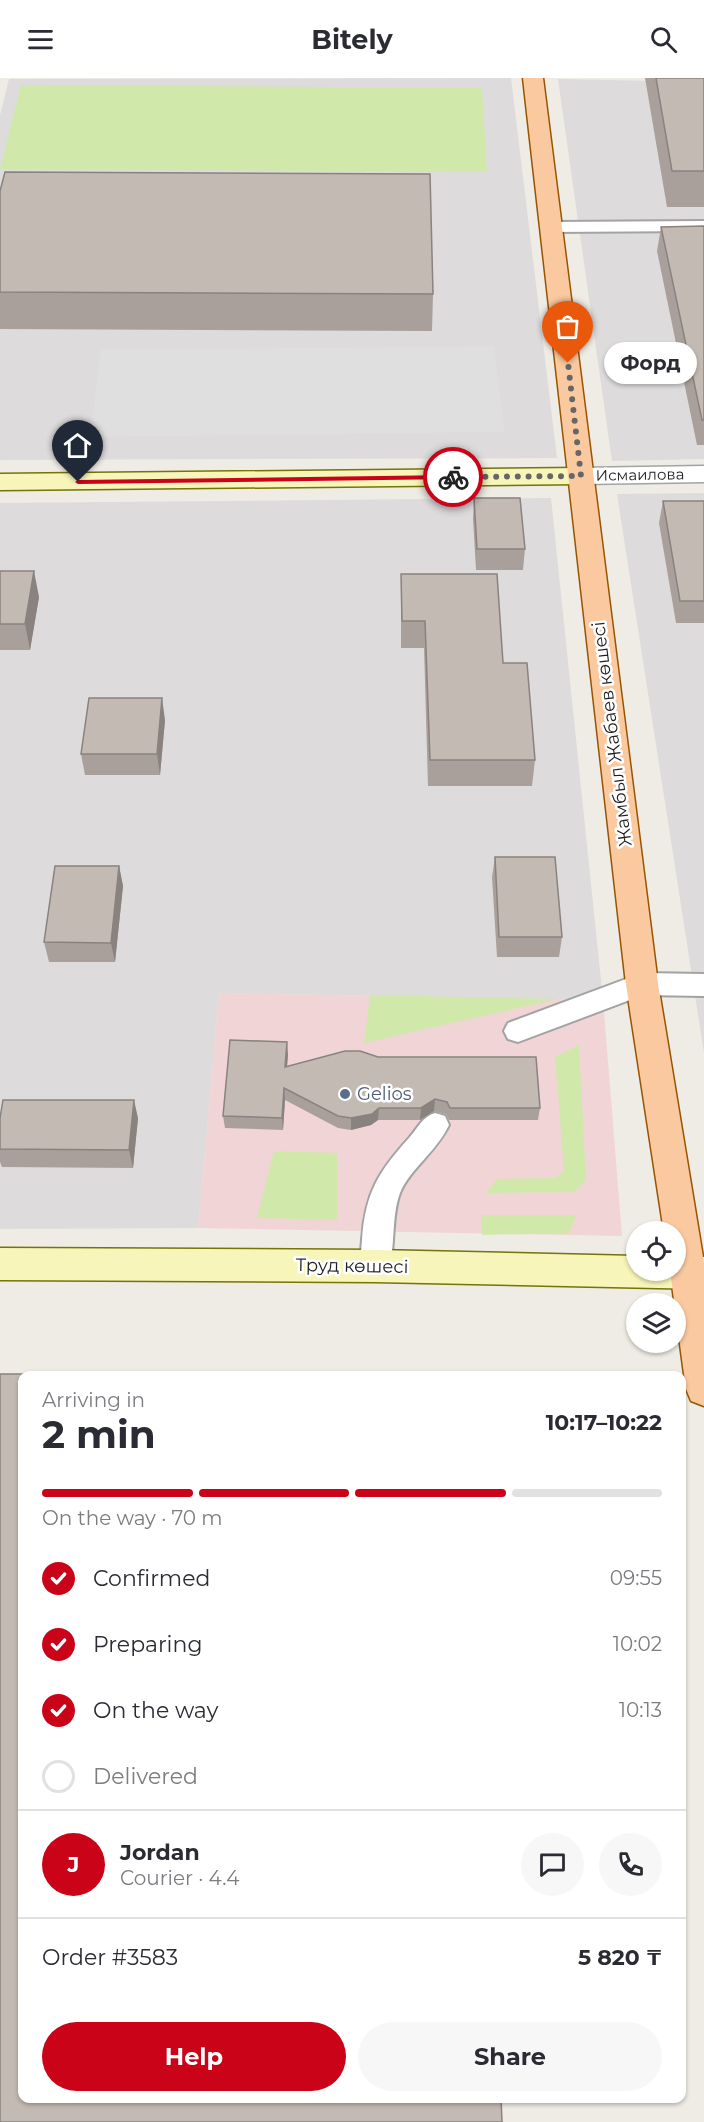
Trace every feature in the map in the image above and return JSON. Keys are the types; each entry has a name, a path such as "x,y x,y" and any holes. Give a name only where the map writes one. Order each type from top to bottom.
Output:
{"main road":[{"name":"Жамбыл Жабаев көшесі","path":"533,78 642,984 696,1273 704,1389"}],"street":[{"name":"Исмаилова","path":"0,482 704,474"},
{"name":"Труд көшесі","path":"0,1264 375,1266 696,1273"}],"lane":[{"path":"552,227 704,226"},
{"path":"518,1031 642,984 704,985"},
{"path":"375,1266 384,1194 392,1178 425,1142 435,1125"}],"shaded area":[{"path":"511,78 557,458 0,460 0,115 9,79"},
{"path":"558,79 704,82 704,459 612,461"},
{"path":"494,346 505,432 90,437 101,350"},
{"path":"704,493 704,1053 617,494"},
{"path":"551,498 603,1000 219,993 198,1228 0,1229 0,503"},
{"path":"219,993 603,1000 622,1236 198,1228"}],"green space":[{"path":"21,85 482,88 487,172 0,169"},
{"path":"370,995 558,999 364,1043"},
{"path":"579,1045 586,1180 573,1192 486,1193 497,1179 556,1178 564,1171 555,1057"},
{"path":"274,1151 337,1153 337,1220 257,1218"},
{"path":"481,1215 577,1215 569,1233 482,1235"}],"building":[{"path":"656,78 704,78 704,171 672,171"},
{"path":"5,172 430,174 433,294 0,292 0,191"},
{"path":"704,226 704,420 702,420 661,227"},
{"path":"474,498 520,498 525,549 477,549"},
{"path":"663,501 704,501 704,601 680,601"},
{"path":"0,571 34,571 25,624 0,624"},
{"path":"401,574 497,574 503,663 527,663 535,760 430,760 425,621 402,621"},
{"path":"89,698 162,698 157,754 81,754"},
{"path":"495,857 555,857 562,937 499,937"},
{"path":"55,866 119,866 111,943 44,942"},
{"path":"230,1040 287,1042 285,1067 345,1051 360,1051 378,1057 536,1057 540,1108 450,1108 447,1102 435,1099 421,1108 379,1108 372,1114 351,1118 338,1116 284,1088 282,1118 223,1116"},
{"path":"3,1100 134,1100 129,1150 0,1149 0,1118"},
{"path":"0,1374 18,1374 18,2103 501,2103 502,2122 0,2122"}],"way so far":[{"path":"453,477 581,476 568,363"}],"place":[{"name":"Форд","path":"568,363"},
{"name":"Gelios","path":"345,1094"}],"route":[{"path":"78,482 453,477"}]}
